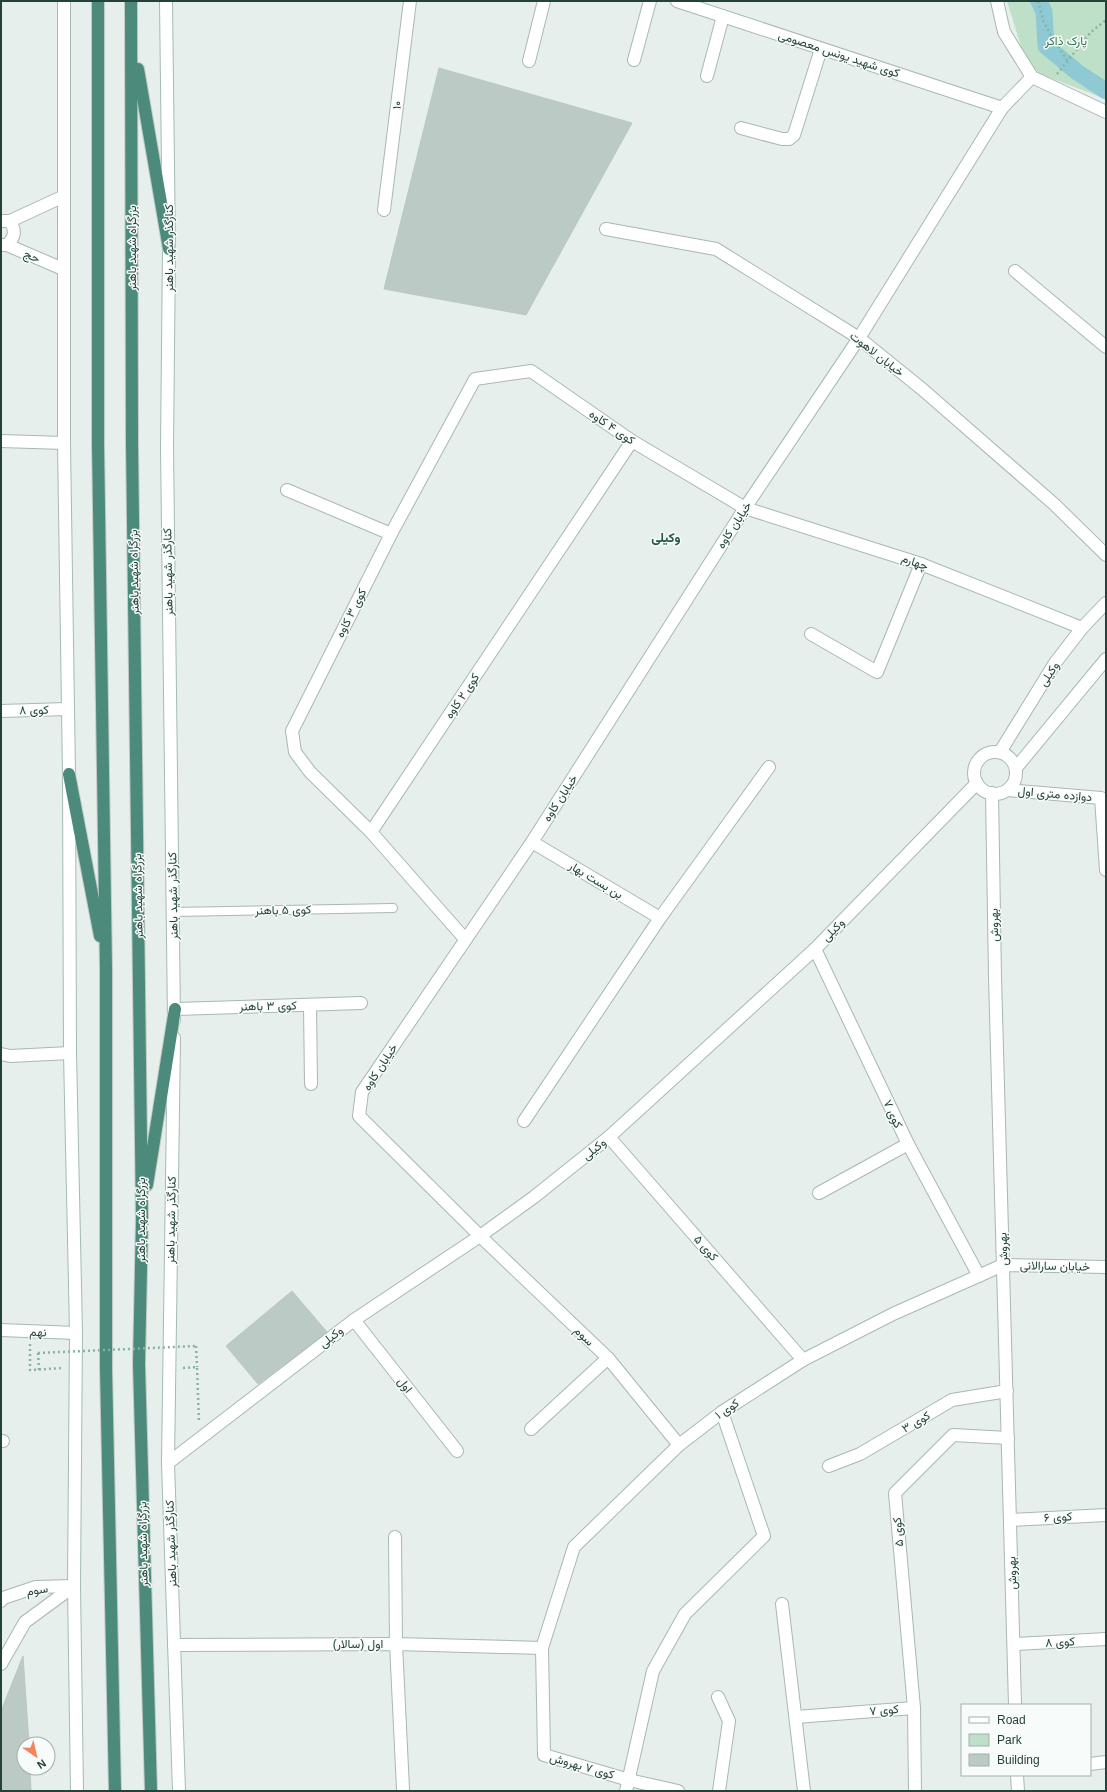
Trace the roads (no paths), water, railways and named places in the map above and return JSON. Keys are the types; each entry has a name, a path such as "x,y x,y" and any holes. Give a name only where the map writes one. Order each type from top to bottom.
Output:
{"highway":[{"path":"98,1 98,443 106,968 106,1368 115,1791"},
{"name":"بزرگراه شهید باهنر","path":"131,1 132,443 142,1220 139,1364 151,1791"},
{"path":"132,37 169,249"},
{"path":"69,774 106,968"},
{"path":"142,1220 175,1009"}],"street":[{"path":"64,1 62,197 67,709 69,774 70,1053 76,1333 74,1586 77,1791"},
{"name":"کنارگذر شهید باهنر","path":"166,1 169,249 167,447 175,1009 168,1463 179,1791"},
{"name":"۱۰","path":"384,210 410,1"},
{"path":"529,61 544,1"},
{"path":"634,60 650,1"},
{"name":"کوی شهید یونس معصومی","path":"677,1 1002,108"},
{"path":"997,1 1004,32 1032,77 1106,112"},
{"path":"707,76 723,16"},
{"path":"741,128 782,139 789,139 794,135 821,48"},
{"name":"خیابان کاوه","path":"480,1236 359,1116 362,1092 532,842 745,508 859,338 1002,108 1032,77"},
{"path":"4,245 14,237 14,228 5,221 62,197"},
{"name":"خیابان لاهوت","path":"606,228 716,249 859,338 922,389 1054,504 1106,555"},
{"name":"حج","path":"4,245 63,269"},
{"path":"1015,271 1106,347"},
{"name":"کوی ۴ کاوه","path":"475,379 531,371 632,441 745,508"},
{"name":"کوی ۳ کاوه","path":"371,832 310,772 295,752 292,730 391,534 475,379"},
{"path":"1,441 64,443"},
{"name":"کوی ۲ کاوه","path":"371,832 632,441"},
{"path":"287,490 391,534"},
{"name":"چهارم","path":"745,508 921,564 1082,628"},
{"path":"811,634 877,672 921,564"},
{"name":"وکیلی","path":"1000,752 1055,663 1082,628 1106,603"},
{"path":"1016,768 1104,665"},
{"name":"کوی ۸","path":"1,710 67,709"},
{"path":"988,752 1000,752 1011,758 1016,768 1016,780 1008,790 997,794 992,793 985,791 976,783 974,771 978,760 988,752"},
{"path":"524,1121 660,918 769,768"},
{"name":"وکیلی","path":"168,1463 354,1320 480,1236 534,1197 609,1137 815,949 976,783"},
{"name":"دوازده متری اول","path":"1008,790 1101,798 1106,870"},
{"name":"بهروش","path":"992,793 995,977 1016,1704"},
{"path":"371,832 465,939"},
{"name":"بن بست بهار","path":"532,842 660,918"},
{"name":"کوی ۷","path":"815,949 908,1144 979,1276"},
{"name":"کوی ۳ باهنر","path":"175,1009 361,1003"},
{"path":"310,1005 311,1084"},
{"path":"1,1054 10,1056 70,1053"},
{"name":"کوی ۵","path":"609,1137 803,1360"},
{"path":"819,1193 908,1144"},
{"name":"سوم","path":"480,1236 608,1358 679,1445"},
{"name":"خیابان سارالانی","path":"1003,1265 1106,1267"},
{"name":"کوی ۱","path":"542,1648 574,1547 679,1445 722,1412 803,1360 893,1314 1003,1265"},
{"name":"اول","path":"354,1320 457,1451"},
{"name":"نهم","path":"1,1330 76,1333"},
{"path":"531,1429 608,1358"},
{"name":"کوی ۳","path":"829,1466 860,1454 952,1400 1007,1391"},
{"path":"627,1786 653,1671 685,1614 764,1536 722,1412"},
{"name":"کوی ۵","path":"914,1708 895,1494 953,1435 1008,1438"},
{"name":"کوی ۶","path":"1010,1520 1106,1515"},
{"path":"395,1537 396,1644 403,1789"},
{"path":"1,1664 25,1622 74,1586"},
{"name":"سوم","path":"1,1601 3,1598 36,1588 74,1586"},
{"path":"782,1604 804,1791"},
{"name":"کوی ۸","path":"1014,1644 1106,1639"},
{"name":"اول (سالار)","path":"174,1645 396,1644 542,1648"},
{"name":"کوی ۷ بهروش","path":"542,1648 544,1755 627,1786 678,1791"},
{"path":"718,1697 730,1721 719,1791"},
{"name":"کوی ۷","path":"796,1717 914,1708 915,1791"},
{"path":"1091,1764 1106,1762"},
{"path":"1018,1776 1018,1791"}],"lane":[{"name":"کوی ۵ باهنر","path":"173,912 393,908"}],"waterway":[{"path":"1039,1 1044,12 1046,46 1077,72 1106,91"}],"district":[{"name":"وکیلی","path":"666,537"}],"park label":[{"name":"پارک ذاکر","path":"1066,41"}]}
